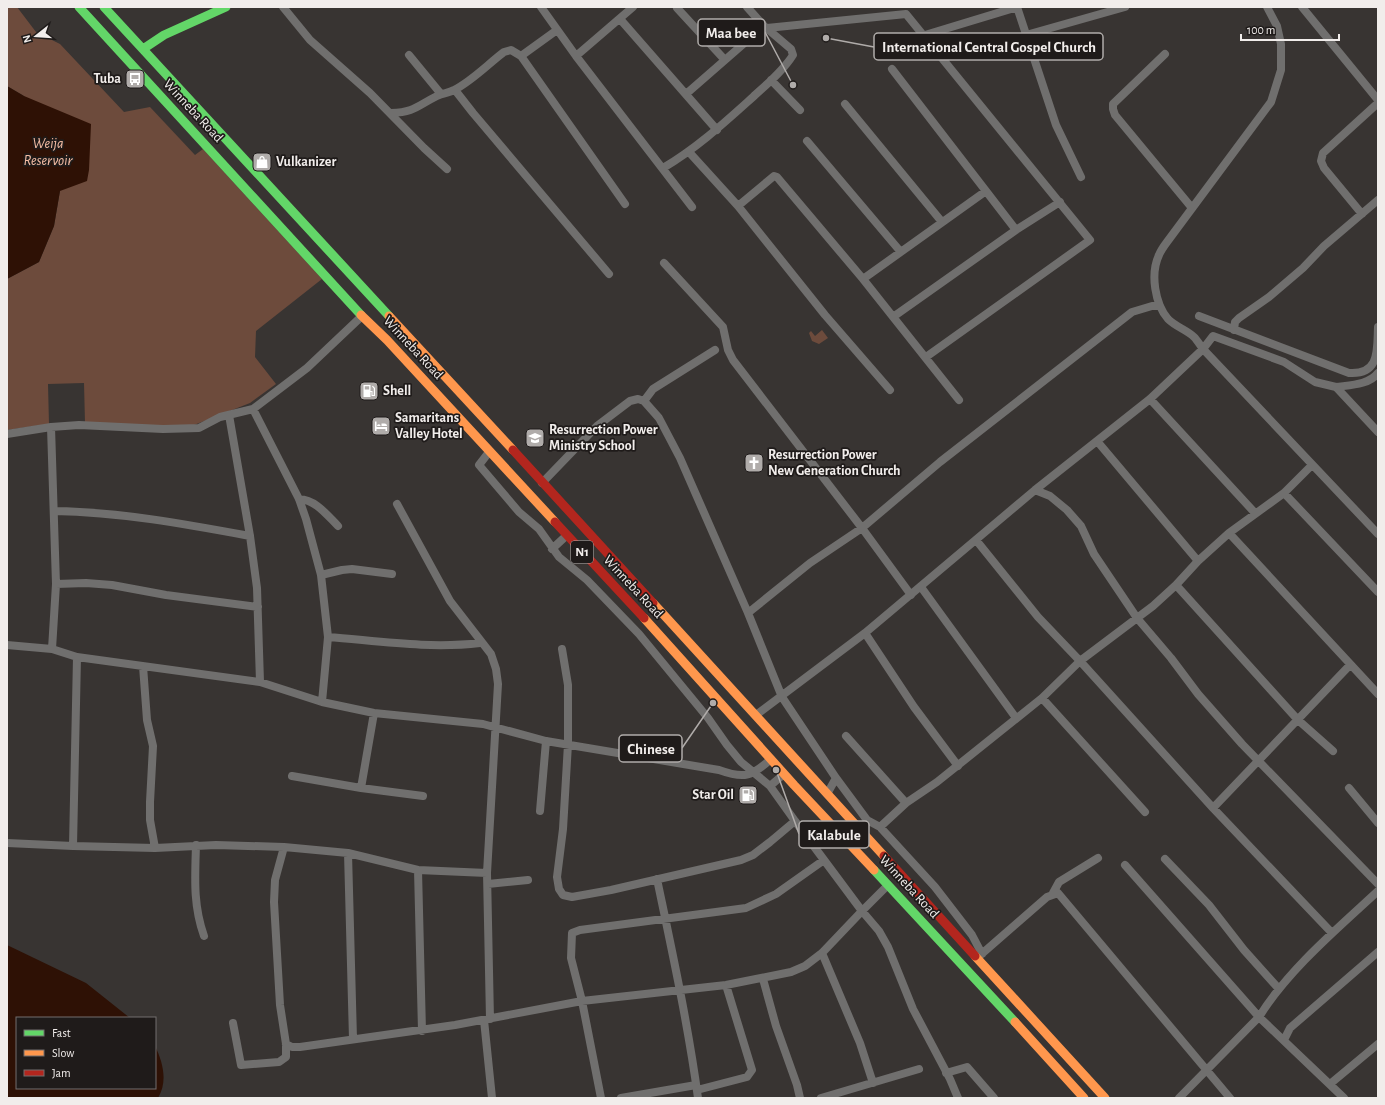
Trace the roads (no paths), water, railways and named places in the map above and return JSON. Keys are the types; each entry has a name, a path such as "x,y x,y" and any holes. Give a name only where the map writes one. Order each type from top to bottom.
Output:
{"main road":[{"name":"Winneba Road","path":"79,7 362,316 387,340 784,774 1084,1098"},
{"name":"Winneba Road","path":"104,7 952,930 980,956 1105,1098"},
{"path":"143,49 164,35 226,7"},
{"path":"326,276 340,263"},
{"path":"938,939 943,932 952,930"}],"street":[{"path":"284,7 310,40 392,113 424,148 447,169"},
{"path":"576,56 633,7"},
{"path":"663,168 689,152 717,130 771,80 793,55 791,49 766,27 747,7"},
{"path":"925,35 1017,7 1056,125 1081,177"},
{"path":"1026,35 1125,7"},
{"path":"1267,7 1277,26 1281,44 1281,70 1271,102 1158,255 1155,270 1155,286 1160,306 1169,320 1180,329 1193,336 1203,349 1378,534"},
{"path":"1302,7 1378,100"},
{"path":"543,8 576,56 692,207"},
{"path":"677,8 724,59"},
{"path":"686,94 724,59 766,27 901,13 906,14 925,35 1090,240 926,357"},
{"path":"620,19 717,130"},
{"path":"521,56 557,30"},
{"path":"392,113 408,112 420,107 441,94 455,90 504,52 511,50 521,56 625,204"},
{"path":"1165,54 1113,104 1113,109 1115,115 1192,208"},
{"path":"409,55 441,94"},
{"path":"892,69 1016,230"},
{"path":"771,80 800,110"},
{"path":"455,90 609,274"},
{"path":"1362,214 1324,168 1321,160 1324,153 1378,103"},
{"path":"845,104 942,222"},
{"path":"806,141 900,251"},
{"path":"689,152 738,206 824,315 890,390"},
{"path":"738,206 768,180 774,176 777,177 863,279 959,400"},
{"path":"863,279 900,251 986,191"},
{"path":"1234,330 1235,322 1239,318 1281,287 1303,268 1324,246 1378,200"},
{"path":"893,317 1016,230 1060,202"},
{"path":"664,263 723,327 728,350 733,360 862,528 910,595"},
{"path":"748,612 810,563 862,528 940,462 1126,316 1140,309 1160,306"},
{"path":"7,434 50,427 79,425 194,430 220,417 253,409 307,368 362,316"},
{"path":"1199,316 1349,373 1365,372 1374,361 1378,327"},
{"path":"756,715 782,697 865,633 1035,490 1150,399 1203,349 1213,336 1217,336 1284,362 1314,382 1336,387 1367,382 1374,378 1378,373"},
{"path":"644,401 653,389 715,350"},
{"path":"1336,387 1378,432"},
{"path":"1150,399 1255,513"},
{"path":"542,484 597,426 630,401 644,401"},
{"path":"644,401 658,418 680,458 748,612 782,697 836,778 867,820 880,827 940,893 972,935 980,956 1053,893 1059,882 1098,858"},
{"path":"253,409 299,499 321,575 328,637 322,702"},
{"path":"229,415 250,536 258,607 260,682"},
{"path":"50,427 56,584 52,649"},
{"path":"1096,441 1198,561"},
{"path":"489,452 479,466 519,512 540,529 552,549 559,557 587,580 639,634 708,718 741,762 770,786 862,911 879,931 888,947 910,1003 958,1098"},
{"path":"880,827 906,803 958,766 1042,698 1080,661 1137,618 1176,585 1198,561 1229,533 1284,493 1312,465"},
{"path":"1035,490 1050,496 1067,510 1081,526 1094,554 1137,618 1171,658 1198,694 1258,761 1378,884"},
{"path":"1284,493 1378,592"},
{"path":"299,499 311,501 338,526"},
{"path":"397,504 450,601 480,643 490,654 496,669 498,684 487,873 487,1020 492,1098"},
{"path":"54,511 88,512 168,522 250,536"},
{"path":"1229,533 1378,694"},
{"path":"552,549 566,536"},
{"path":"976,540 1038,617 1080,661 1213,808 1332,933"},
{"path":"321,575 352,569 392,574"},
{"path":"56,584 86,583 112,585 166,595 258,607"},
{"path":"1176,585 1298,720 1334,751"},
{"path":"921,587 1016,718"},
{"path":"639,634 648,624"},
{"path":"865,633 914,707 958,766"},
{"path":"328,637 421,646 451,646 480,643"},
{"path":"7,645 52,649 77,657 260,682 322,702 374,713 443,719 495,727 546,741 696,766 732,775 756,773 771,759"},
{"path":"562,649 568,685 568,744 563,829 557,877 559,889 563,895 567,897 580,896 741,860 753,855 795,821"},
{"path":"73,846 77,657"},
{"path":"1213,808 1350,665"},
{"path":"143,666 147,720 153,746 150,820 155,848"},
{"path":"1042,698 1145,812"},
{"path":"361,788 374,713"},
{"path":"846,736 906,803"},
{"path":"540,811 546,741"},
{"path":"770,786 784,774"},
{"path":"292,776 361,788 423,796"},
{"path":"827,794 836,778"},
{"path":"1349,788 1378,823"},
{"path":"7,843 155,848 196,845 284,847 348,853 418,870 487,873"},
{"path":"196,845 194,892 198,920 204,936"},
{"path":"233,1023 241,1065 284,1060 286,1057 286,1044 280,1005 274,902 275,880 284,847"},
{"path":"348,853 353,1039"},
{"path":"1165,859 1209,905 1244,950 1279,989"},
{"path":"601,1098 582,1001 571,958 572,934 580,930 666,920 746,908 776,894 824,860"},
{"path":"1125,865 1259,1017 1344,1098"},
{"path":"418,870 422,1030"},
{"path":"657,878 673,960 681,989 697,1091"},
{"path":"488,884 528,880"},
{"path":"286,1044 292,1047 300,1047 422,1030 487,1020 582,1001 726,985 763,979 791,972 805,966 822,953 888,885"},
{"path":"1179,1098 1259,1017 1279,989 1332,933 1378,891"},
{"path":"1053,893 1058,893 1062,897 1230,1098"},
{"path":"1284,1040 1290,1028 1378,952"},
{"path":"822,953 860,1043 873,1083"},
{"path":"763,979 776,1026 798,1085 800,1098"},
{"path":"621,1098 697,1091 747,1077 752,1070 726,985"},
{"path":"1330,1084 1378,1044"},
{"path":"946,1073 967,1067 994,1098"},
{"path":"821,1098 919,1069"}],"water":[{"name":"Weija Reservoir","path":"7,86 24,96 91,124 89,170 87,181 60,191 54,226 39,262 7,279"},
{"path":"7,945 86,983 129,1017 16,1017 16,1089 156,1089 156,1049 162,1065 164,1079 158,1098 7,1098"}],"place":[{"name":"International Central Gospel Church","path":"826,38"},
{"name":"Tuba","path":"135,79"},
{"name":"Maa bee","path":"793,85"},
{"name":"Vulkanizer","path":"262,162"},
{"name":"Shell","path":"369,391"},
{"name":"Samaritans Valley Hotel","path":"381,426"},
{"name":"Resurrection Power Ministry School","path":"535,438"},
{"name":"Resurrection Power New Generation Church","path":"754,463"},
{"name":"Chinese","path":"713,703"},
{"name":"Kalabule","path":"776,770"},
{"name":"Star Oil","path":"748,795"}]}
